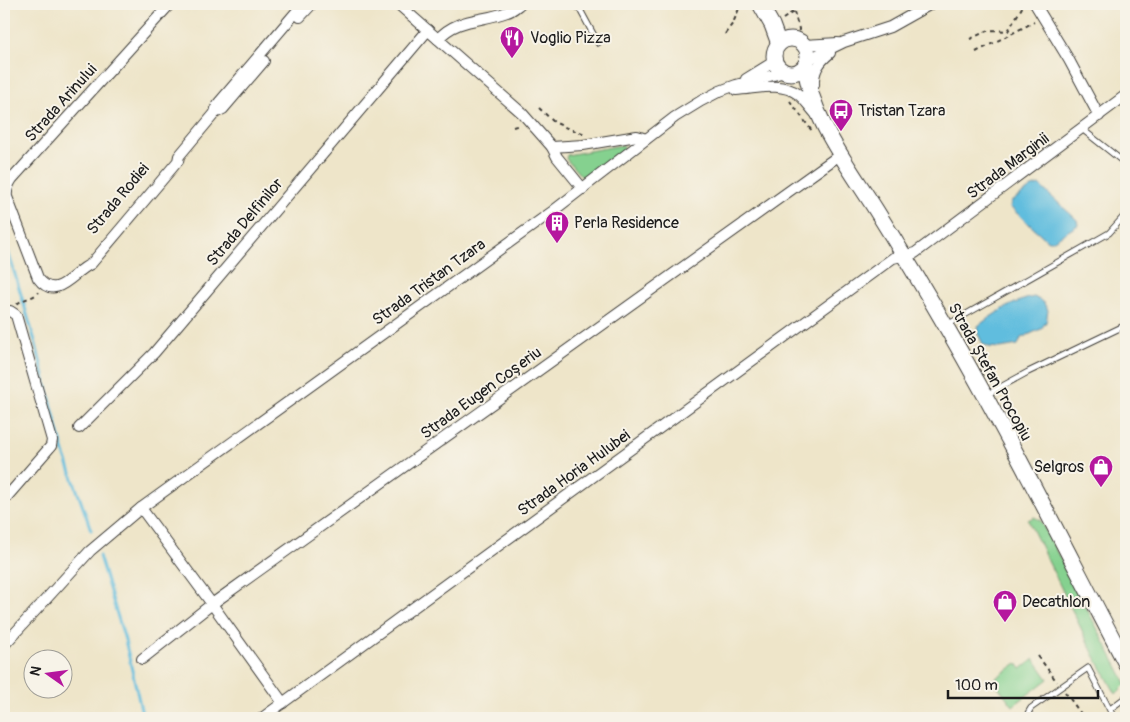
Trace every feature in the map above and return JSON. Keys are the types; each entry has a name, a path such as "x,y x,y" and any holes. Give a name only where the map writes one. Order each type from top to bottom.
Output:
{"street":[{"name":"Strada Arinului","path":"43,288 7,197 8,185 170,4"},
{"name":"Strada Rodiei","path":"43,288 64,285 84,267 86,260 173,157 179,156 215,113 218,105 303,4"},
{"name":"Strada Rodiei","path":"215,113 223,109 312,4"},
{"path":"398,4 522,113 552,147 557,157 583,189"},
{"path":"438,39 451,28 462,23 508,12 520,4"},
{"path":"760,4 772,25 797,49 801,69 784,68 775,51 797,49 844,42 890,27 931,4"},
{"path":"1035,4 1069,60 1099,116"},
{"name":"Strada Delfinilor","path":"80,428 154,353 428,30"},
{"path":"797,49 844,42"},
{"path":"820,118 814,75 817,66 823,59 844,42"},
{"name":"Strada Ștefan Procopiu","path":"797,49 820,118 904,255 985,395 1126,664"},
{"name":"Strada Ștefan Procopiu","path":"784,68 814,103"},
{"name":"Strada Tristan Tzara","path":"4,645 90,551 141,508 583,189 675,117 720,91 784,68"},
{"name":"Strada Tristan Tzara","path":"736,85 784,68"},
{"path":"720,91 781,86 799,95 820,118"},
{"name":"Strada Marginii","path":"904,255 915,253 1126,95"},
{"path":"552,147 583,146 637,136 646,140"},
{"name":"Strada Eugen Coșeriu","path":"142,659 212,604 841,154"},
{"name":"Strada Horia Hulubei","path":"262,718 893,258 904,255"},
{"path":"4,500 51,446 52,440 16,315 7,311"},
{"path":"141,508 283,703"}],"lane":[{"path":"577,4 598,43"},
{"path":"1082,129 1126,164"},
{"path":"946,326 1109,233 1126,214"},
{"path":"985,395 1126,325"},
{"path":"1032,718 1028,713 1031,708 1088,668 1114,718"},
{"path":"1110,709 1126,697"}],"path":[{"path":"4,9 8,4"},
{"path":"725,34 741,4"},
{"path":"796,4 794,12 798,29 797,49"},
{"path":"1008,31 1024,4"},
{"path":"976,52 1043,17"},
{"path":"970,39 989,30 1008,31"},
{"path":"1008,31 1010,35"},
{"path":"781,86 815,135"},
{"path":"539,108 554,122 569,129 610,140"},
{"path":"7,311 22,300 34,296 43,288"}],"green space":[{"path":"624,146 623,150 586,178 581,176 566,159 567,155"},
{"path":"1034,517 1040,520 1126,683 1116,694 1094,655 1028,520"},
{"path":"1034,659 1048,679 1013,706 993,680 1017,663 1021,669"}],"water":[{"path":"1039,185 1077,220 1078,225 1052,241 1048,241 1010,207 1011,202 1032,187"},
{"path":"1034,297 1043,302 1048,310 1046,322 1041,329 1021,338 1018,345 1000,348 989,347 983,344 977,332 978,326 1005,308"}],"waterway":[{"path":"4,238 35,341 64,453 91,530"},
{"path":"99,556 125,640 143,718"}],"place":[{"name":"Voglio Pizza","path":"512,59"},
{"name":"Tristan Tzara","path":"841,132"},
{"name":"Perla Residence","path":"557,244"},
{"name":"Selgros","path":"1101,488"},
{"name":"Decathlon","path":"1005,623"}]}
